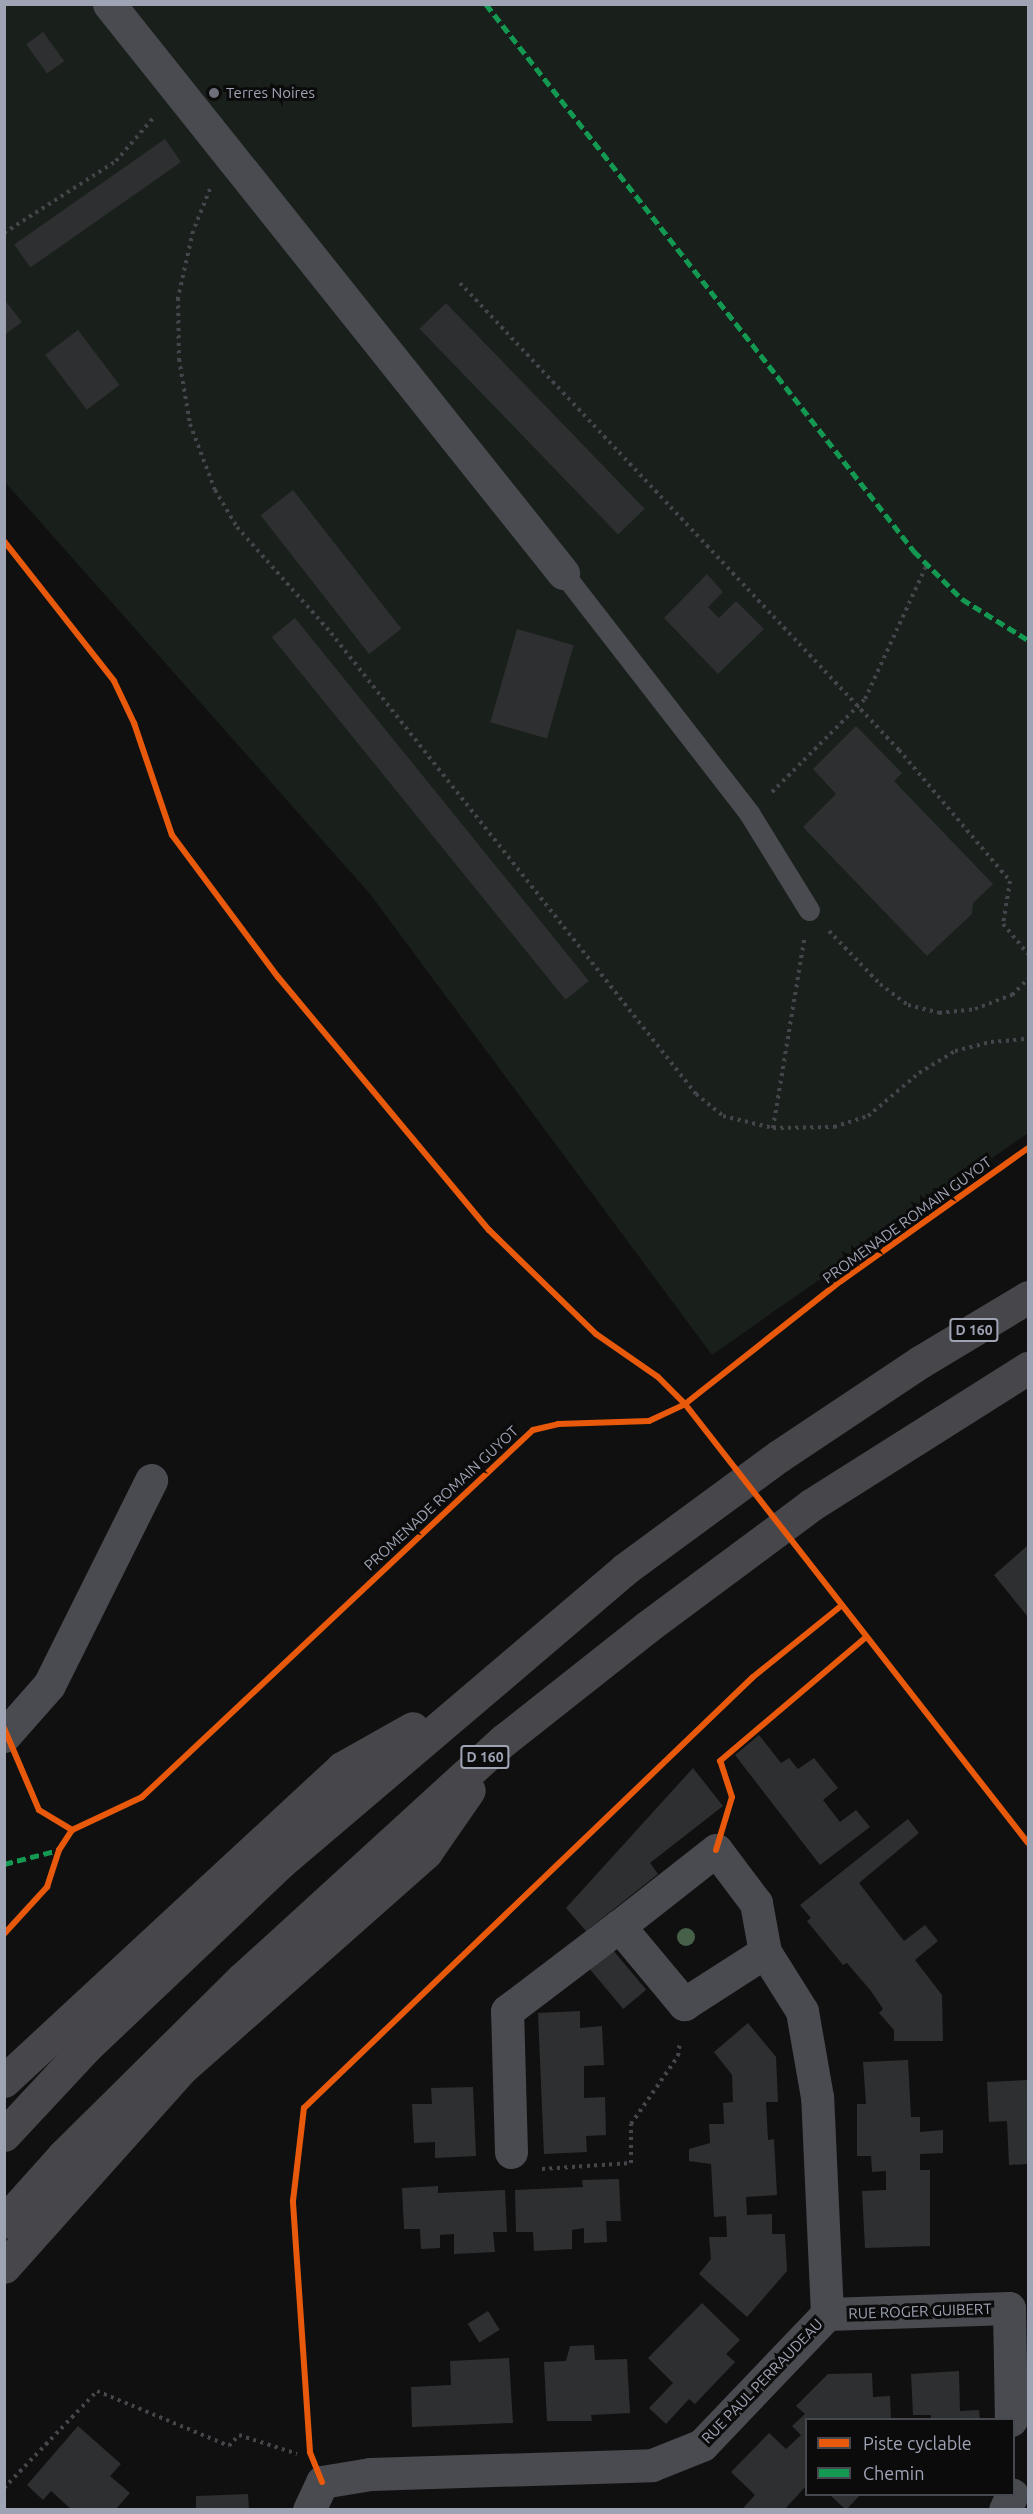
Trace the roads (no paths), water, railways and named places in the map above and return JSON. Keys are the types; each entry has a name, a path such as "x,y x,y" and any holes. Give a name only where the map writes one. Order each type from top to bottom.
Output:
{"highway":[{"name":"D 160","path":"4,2135 85,2048 281,1862 472,1695 625,1569 779,1456 920,1362 1029,1297"},
{"name":"D 160","path":"4,2222 63,2156 242,1979 504,1740 647,1626 811,1505 1029,1368"},
{"name":"D 160","path":"4,2081 342,1768 472,1695"},
{"name":"D 160","path":"4,2266 181,2069 426,1852 504,1740"}],"street":[{"path":"109,4 563,573"},
{"path":"4,1736 49,1685 151,1480"},
{"name":"RUE PAUL PERRAUDEAU","path":"309,2510 322,2482 370,2474 652,2465 702,2445 827,2314 817,2097 802,2011 765,1952 756,1903 716,1851 619,1926"},
{"path":"511,2152 507,2011 619,1926 684,2004 765,1952"},
{"name":"RUE ROGER GUIBERT","path":"827,2314 1009,2308 1011,2418"},
{"path":"1005,2510 1011,2496"}],"lane":[{"path":"563,573 749,813 809,910"}],"place":[{"name":"Terres Noires","path":"214,93"}]}
